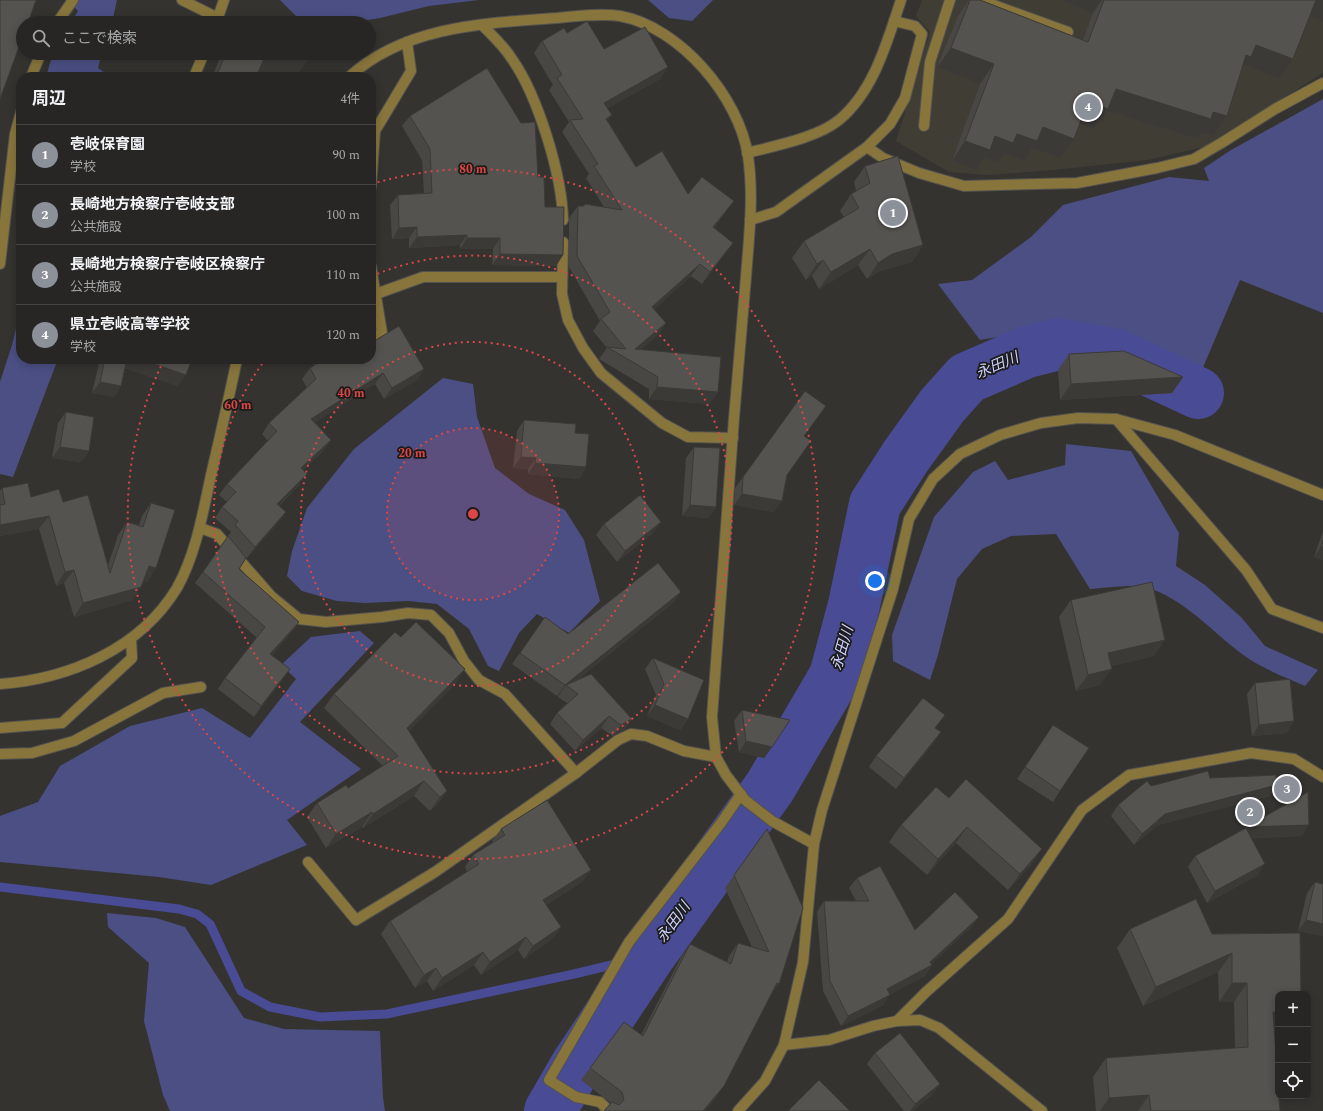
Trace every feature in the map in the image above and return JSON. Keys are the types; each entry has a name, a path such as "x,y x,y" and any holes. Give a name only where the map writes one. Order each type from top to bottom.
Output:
{"street":[{"path":"62,16 74,0"},
{"path":"182,0 210,16"},
{"path":"218,16 224,0"},
{"path":"747,153 780,145 814,133 838,121 854,104 871,81 901,0"},
{"path":"924,126 930,62 950,0"},
{"path":"980,0 1068,32"},
{"path":"376,58 395,46 436,31 482,25 573,17 619,16 651,26 694,58 715,81 733,112 747,153 750,177 750,220 712,717 716,757 743,797 772,821 814,844"},
{"path":"750,220 776,212 867,147 890,124 905,98 922,34 915,26 894,21"},
{"path":"482,25 500,42 513,60 525,82 548,137 563,203 562,294 568,320 583,348 601,373 662,423 688,437 733,438"},
{"path":"376,131 411,71 407,42"},
{"path":"33,72 38,60"},
{"path":"196,72 201,60"},
{"path":"355,72 372,60"},
{"path":"867,147 883,158 919,173 964,186 1077,182 1157,168 1194,159 1224,142 1275,109 1323,83"},
{"path":"0,264 16,130"},
{"path":"376,337 382,334 376,294 423,277 562,277"},
{"path":"0,684 29,682 62,674 96,660 131,639 157,616 177,587 200,528 236,364"},
{"path":"738,1111 765,1081 784,1046 803,962 814,844 822,810 893,589 909,519 933,479 960,454 1000,435 1041,422 1078,418 1116,419 1175,435 1323,495"},
{"path":"1116,419 1246,570 1272,609 1323,628"},
{"path":"200,528 217,534 271,596 299,620 326,622 382,617 408,612 431,615 449,634 464,661 479,680 505,694 576,773"},
{"path":"0,728 62,723 132,658 131,639"},
{"path":"0,754 32,753 74,741 163,693 201,687"},
{"path":"308,862 356,920 435,872 576,773 618,740 631,734 646,736 684,751 716,757"},
{"path":"897,1021 926,992 1008,919 1082,810 1129,775 1251,753 1294,759 1323,777"},
{"path":"609,1111 600,1102 576,1098 549,1080 629,942 721,823 743,797"},
{"path":"784,1046 829,1040 873,1026 897,1021 920,1020 939,1028 1042,1111"}],"shaded area":[{"path":"68,0 117,0 114,16 75,16 78,11"},
{"path":"280,0 479,0 429,6 376,19 376,16 296,16"},
{"path":"648,0 713,0 692,21 669,18"},
{"path":"922,0 1323,0 1323,73 1207,146 1148,160 1053,170 987,175 949,172 896,141 930,32 916,16"},
{"path":"51,60 100,60 98,68 104,72 47,72"},
{"path":"1323,99 1323,313 1240,280 1199,377 1073,330 1003,336 980,340 938,284 972,280 1031,237 1063,205 1169,177 1209,181 1204,168 1231,150"},
{"path":"16,329 16,364 56,364 13,477 0,474 0,382"},
{"path":"443,378 473,384 477,417 495,468 529,494 565,510 584,540 600,601 569,633 537,614 519,633 499,671 488,666 469,629 437,604 408,601 365,603 337,601 302,591 287,576 292,551 307,508 354,449"},
{"path":"1066,444 1131,451 1179,533 1176,566 1205,585 1241,617 1265,646 1318,670 1305,686 1273,672 1249,659 1185,607 1159,592 1140,586 1090,589 1056,534 1011,536 982,549 957,579 938,655 930,680 893,661 892,635 934,517 973,472 995,461 1008,480 1065,465"},
{"path":"360,631 374,643 300,722 361,769 287,820 307,845 211,885 159,877 0,862 0,816 38,802 60,766 130,726 202,708 250,738 296,679 281,665 311,637"},
{"path":"107,913 156,918 185,927 244,1018 284,1029 380,1031 385,1111 170,1111 163,1095 144,1021 149,963 108,927"}],"building":[{"path":"0,0 36,0 30,16 16,16 16,55 0,99"},
{"path":"970,0 980,0 1088,42 1104,0 1316,0 1293,59 1256,45 1251,57 1246,55 1227,116 1213,112 1211,119 1116,89 1108,109 1088,101 1074,139 1043,127 1037,141 1017,134 1013,143 995,136 990,150 965,141 994,64 951,48"},
{"path":"587,21 604,49 645,27 668,67 604,103 612,115 606,119 636,167 662,151 688,194 702,177 734,201 713,227 733,243 710,272 700,264 652,307 666,323 635,349 721,357 718,392 657,387 658,377 607,347 626,349 601,319 610,312 577,256 578,206 584,206 585,204 622,210 594,166 598,164 570,120 583,119 557,78 562,75 542,41 564,28 567,33"},
{"path":"223,60 264,60 258,72 218,72"},
{"path":"487,68 521,123 535,122 538,177 544,177 545,207 564,207 563,255 500,254 500,238 467,238 467,235 417,237 417,227 399,228 398,195 432,193 430,149 410,116"},
{"path":"898,156 923,245 892,254 878,263 870,249 831,272 823,260 817,264 804,241 859,208 851,194 870,183 865,166"},
{"path":"399,326 424,369 392,388 383,373 311,419 331,440 301,468 307,474 277,504 286,512 255,547 235,525 238,521 222,507 236,492 227,484 277,431 269,423 316,379 310,368 316,364 376,364 376,340"},
{"path":"1124,351 1183,377 1071,384 1069,354"},
{"path":"104,364 126,364 121,386 100,382"},
{"path":"154,364 190,364 186,375"},
{"path":"805,391 826,406 804,436 811,441 787,475 782,501 742,494 743,477"},
{"path":"66,412 94,417 89,451 60,447"},
{"path":"524,420 576,424 575,433 589,434 586,467 535,463 536,458 521,457"},
{"path":"694,447 720,448 716,507 690,505"},
{"path":"28,483 31,497 59,489 63,502 88,495 110,573 127,522 143,527 151,503 175,510 156,568 149,566 141,587 83,603 74,570 65,572 49,516 0,525 0,505 5,504 2,488"},
{"path":"640,495 661,522 625,551 604,524"},
{"path":"228,536 246,558 239,569 299,622 270,654 290,669 261,706 225,678 265,627 203,572"},
{"path":"658,563 681,592 565,685 520,653 545,617 568,634"},
{"path":"1152,582 1165,640 1108,653 1112,669 1088,675 1071,600"},
{"path":"416,622 465,669 407,728 447,791 440,797 424,781 373,814 372,812 336,834 317,803 346,785 348,788 398,756 334,694 395,632 401,637"},
{"path":"653,658 704,680 688,719 655,705 664,684"},
{"path":"591,674 632,719 621,725 609,716 583,740 557,713 578,694 566,685"},
{"path":"1290,679 1294,721 1259,725 1255,683"},
{"path":"923,698 945,715 935,728 941,732 904,778 876,756"},
{"path":"742,710 790,720 772,747 746,741"},
{"path":"1053,725 1089,748 1060,791 1025,767"},
{"path":"1208,771 1210,778 1276,775 1277,785 1165,814 1142,834 1118,805 1147,781 1151,786"},
{"path":"966,779 1042,849 1020,874 967,827 938,859 901,825 936,787 949,798"},
{"path":"1308,792 1309,825 1246,827"},
{"path":"547,800 591,870 543,900 561,927 533,946 526,937 490,962 483,952 442,978 436,968 424,975 390,921 479,864 473,855 505,835 501,829"},
{"path":"1246,828 1265,864 1215,891 1195,856"},
{"path":"767,829 803,908 779,984 777,983 724,1086 703,1111 604,1111 612,1102 619,1105 624,1100 622,1092 590,1068 624,1022 643,1036 690,944 731,964 738,943 769,952 734,875"},
{"path":"880,866 915,930 955,892 979,917 930,962 932,965 887,989 890,995 848,1016 830,981 824,901 869,901 857,878"},
{"path":"1315,882 1323,884 1323,924 1306,920"},
{"path":"1196,899 1212,934 1300,933 1301,991 1275,991 1275,1012 1273,1012 1275,1040 1275,1099 1279,1099 1280,1111 1151,1111 1149,1095 1109,1098 1106,1058 1248,1047 1247,983 1232,983 1232,953 1156,987 1130,929"},
{"path":"900,1033 940,1084 915,1104 875,1053"},
{"path":"819,1080 850,1111 788,1111"}],"waterway":[{"name":"永田川","path":"550,1111 576,1066 649,956 770,787 835,676 854,605 875,504 906,456 942,406 967,378 1027,352 1059,344 1116,355 1198,393"},
{"path":"0,887 179,909 197,914 210,924 241,991 270,1007 320,1017 387,1014 574,974 649,956"}],"place":[{"name":"県立壱岐高等学校","path":"1088,107"},
{"name":"壱岐保育園","path":"893,213"},
{"name":"長崎地方検察庁壱岐区検察庁","path":"1287,789"},
{"name":"長崎地方検察庁壱岐支部","path":"1250,812"}]}
